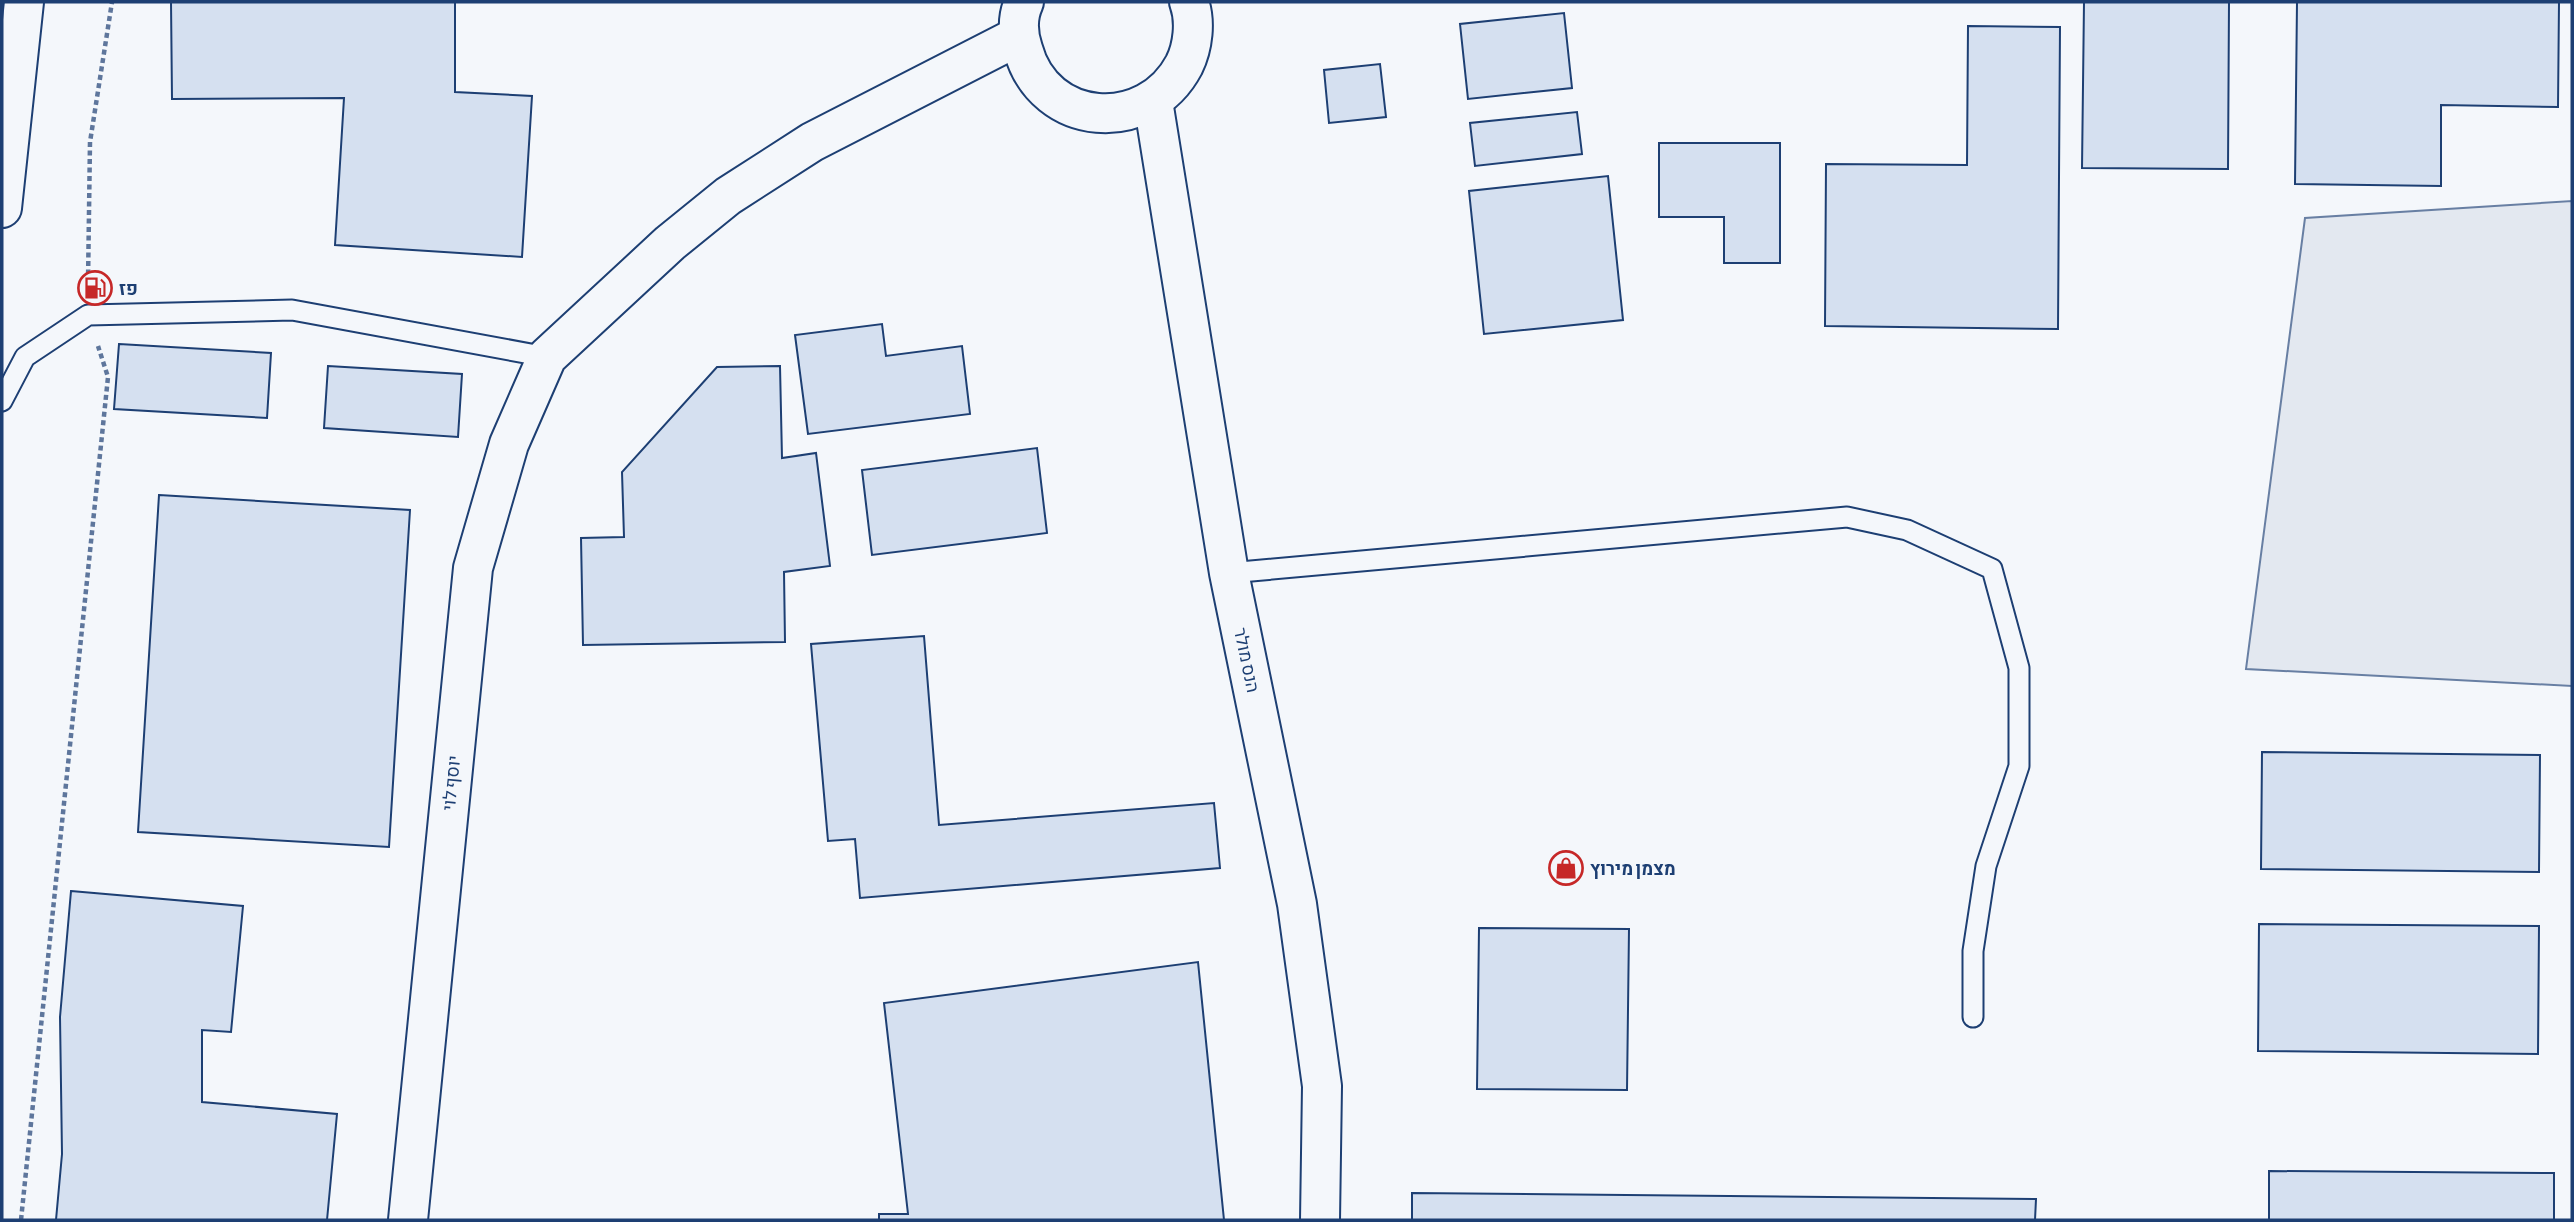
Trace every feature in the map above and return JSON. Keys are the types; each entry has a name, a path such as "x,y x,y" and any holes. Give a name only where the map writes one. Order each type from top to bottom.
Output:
{"main road":[{"path":"2,208 24,2"},
{"path":"547,357 670,243 728,196 812,142 1021,19 1027,65 1045,89 1069,107 1099,114 1125,113 1153,101 1175,80 1189,53 1195,3"},
{"name":"הנס מולר","path":"1153,101 1229,573 1297,904 1322,1086 1321,1220"},
{"name":"יוסף לוי","path":"408,1220 473,568 509,444 547,357"}],"lane":[{"path":"2,401 25,357 88,315 292,310 547,357"},
{"path":"1229,573 1847,517 1907,530 1993,569 2019,668 2019,766 1986,866 1973,951 1973,1017"}],"path":[{"path":"21,1220 108,377 88,315 90,142 112,2"}],"shaded area":[{"path":"2572,201 2572,686 2246,669 2305,218"}],"building":[{"path":"171,2 455,2 455,92 532,96 522,257 335,245 344,98 172,99"},
{"path":"2084,2 2229,2 2228,169 2082,168"},
{"path":"2297,2 2559,2 2558,107 2441,105 2441,186 2295,184"},
{"path":"1564,13 1572,88 1468,99 1460,24"},
{"path":"1968,26 2060,27 2058,329 1825,326 1826,164 1967,165"},
{"path":"1380,64 1386,117 1329,123 1324,70"},
{"path":"1577,112 1582,154 1475,166 1470,123"},
{"path":"1659,143 1780,143 1780,263 1724,263 1724,217 1659,217"},
{"path":"1608,176 1623,320 1484,334 1469,191"},
{"path":"882,324 886,356 962,346 970,414 808,434 795,335"},
{"path":"119,344 271,353 267,418 114,409"},
{"path":"328,366 462,374 458,437 324,428"},
{"path":"780,366 782,458 816,453 830,566 784,572 785,642 583,645 581,538 624,537 622,472 717,367"},
{"path":"1037,448 1047,533 872,555 862,470"},
{"path":"159,495 410,510 389,847 138,832"},
{"path":"924,636 939,825 1214,803 1220,868 860,898 855,839 828,841 811,644"},
{"path":"2262,752 2540,755 2539,872 2261,869"},
{"path":"71,891 243,906 231,1032 202,1030 202,1102 337,1114 327,1220 56,1220 62,1154 60,1017"},
{"path":"2259,924 2539,926 2538,1054 2258,1051"},
{"path":"1479,928 1629,929 1627,1090 1477,1089"},
{"path":"1198,962 1224,1220 879,1220 879,1214 908,1214 884,1003"},
{"path":"2269,1171 2554,1173 2554,1220 2269,1220"},
{"path":"1412,1193 2036,1199 2035,1220 1412,1220"}],"place":[{"name":"פז","path":"95,288"},
{"name":"מצמן מירוץ","path":"1566,868"}]}
